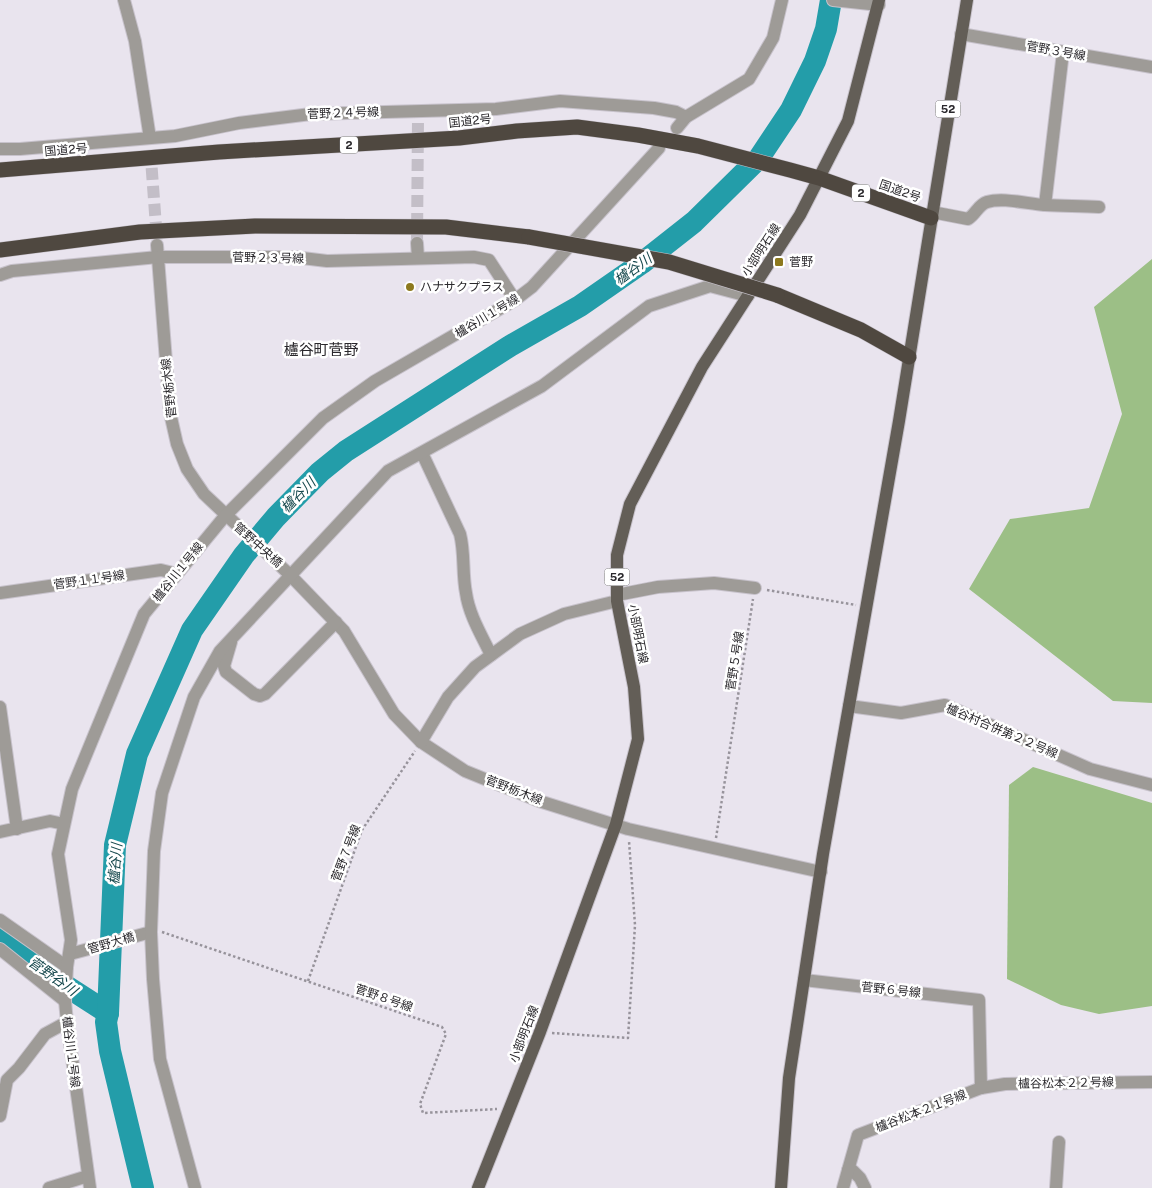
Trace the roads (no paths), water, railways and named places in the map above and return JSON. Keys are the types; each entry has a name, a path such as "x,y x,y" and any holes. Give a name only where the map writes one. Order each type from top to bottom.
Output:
{"highway":[{"name":"国道2号","path":"0,170 219,152 459,138 517,131 577,127 638,135 698,146 819,178 931,215"},
{"path":"0,250 140,232 255,226 446,227 529,237 669,262 776,295 861,330 909,357"}],"main road":[{"name":"52","path":"781,1188 789,1078 804,980 967,0"},
{"name":"小部明石線","path":"478,1188 622,827 638,739 634,687 617,598 617,555 630,504 702,367 800,215 848,121 879,3"}],"street":[{"path":"124,0 135,41 149,132"},
{"path":"676,128 686,117 749,79 773,38 782,0"},
{"path":"833,0 879,3"},
{"name":"菅野３号線","path":"961,34 1152,67"},
{"path":"1045,205 1064,52"},
{"name":"菅野２４号線","path":"0,149 175,136 239,123 312,114 418,115 496,109 560,101 654,108 676,112 686,117"},
{"name":"櫨谷川１号線","path":"89,1182 65,1001 67,967 72,940 58,854 72,790 144,614 225,516 323,418 375,381 515,300 532,287 659,148"},
{"path":"931,215 968,219 974,215 979,206 986,202 996,201 1099,207"},
{"path":"417,243 418,258"},
{"name":"菅野２３号線","path":"0,275 12,271 158,251 294,257 327,262 474,257 489,260 515,300"},
{"name":"菅野栃木線","path":"158,251 170,413 177,444 187,469 204,494 225,516"},
{"path":"195,1188 160,1059 151,932 154,851 162,793 194,696 220,651 388,471 542,386 650,306 710,286 748,296"},
{"path":"422,453 460,534 463,546 463,574 466,595 470,610 491,655"},
{"name":"管野中央橋","path":"225,516 290,575"},
{"name":"菅野１１号線","path":"0,593 161,570 177,574"},
{"name":"菅野栃木線","path":"290,575 344,632 394,714 421,742 465,771 539,800 622,827 821,872"},
{"path":"421,742 448,697 475,667 520,634 564,614 658,587 714,583 755,588"},
{"path":"232,638 224,666 226,672 254,694 260,696 265,694 336,622"},
{"name":"櫨谷村合併第２２号線","path":"849,706 901,713 945,705 1090,769 1152,784"},
{"path":"0,707 17,829"},
{"path":"0,832 50,821 64,824"},
{"path":"0,920 67,967"},
{"name":"管野大橋","path":"70,954 151,932"},
{"path":"0,949 65,1001"},
{"name":"菅野６号線","path":"804,980 979,1000"},
{"name":"櫨谷松本２１号線","path":"844,1188 858,1135 981,1088 979,1000"},
{"path":"0,1116 4,1077 19,1068 45,1034 67,1022"},
{"name":"櫨谷松本２２号線","path":"981,1088 1005,1084 1152,1082"},
{"path":"1056,1188 1058,1142"},
{"path":"848,1170 853,1171 860,1178 865,1188"},
{"path":"49,1188 89,1182"}],"waterway":[{"name":"櫨谷川","path":"143,1188 110,1051 106,1022 108,1013 115,845 137,754 192,630 244,555 276,517 320,472 346,451 510,346 580,306 642,263 694,222 759,158 791,110 815,61 826,29 831,0"},
{"name":"菅野谷川","path":"0,935 49,975 108,1013"}],"tunnel":[{"path":"417,243 418,119"},
{"path":"149,132 157,240"}],"place":[{"name":"菅野","path":"779,262"},
{"name":"ハナサクプラス","path":"410,287"}],"district":[{"name":"櫨谷町菅野","path":"321,350"}]}
